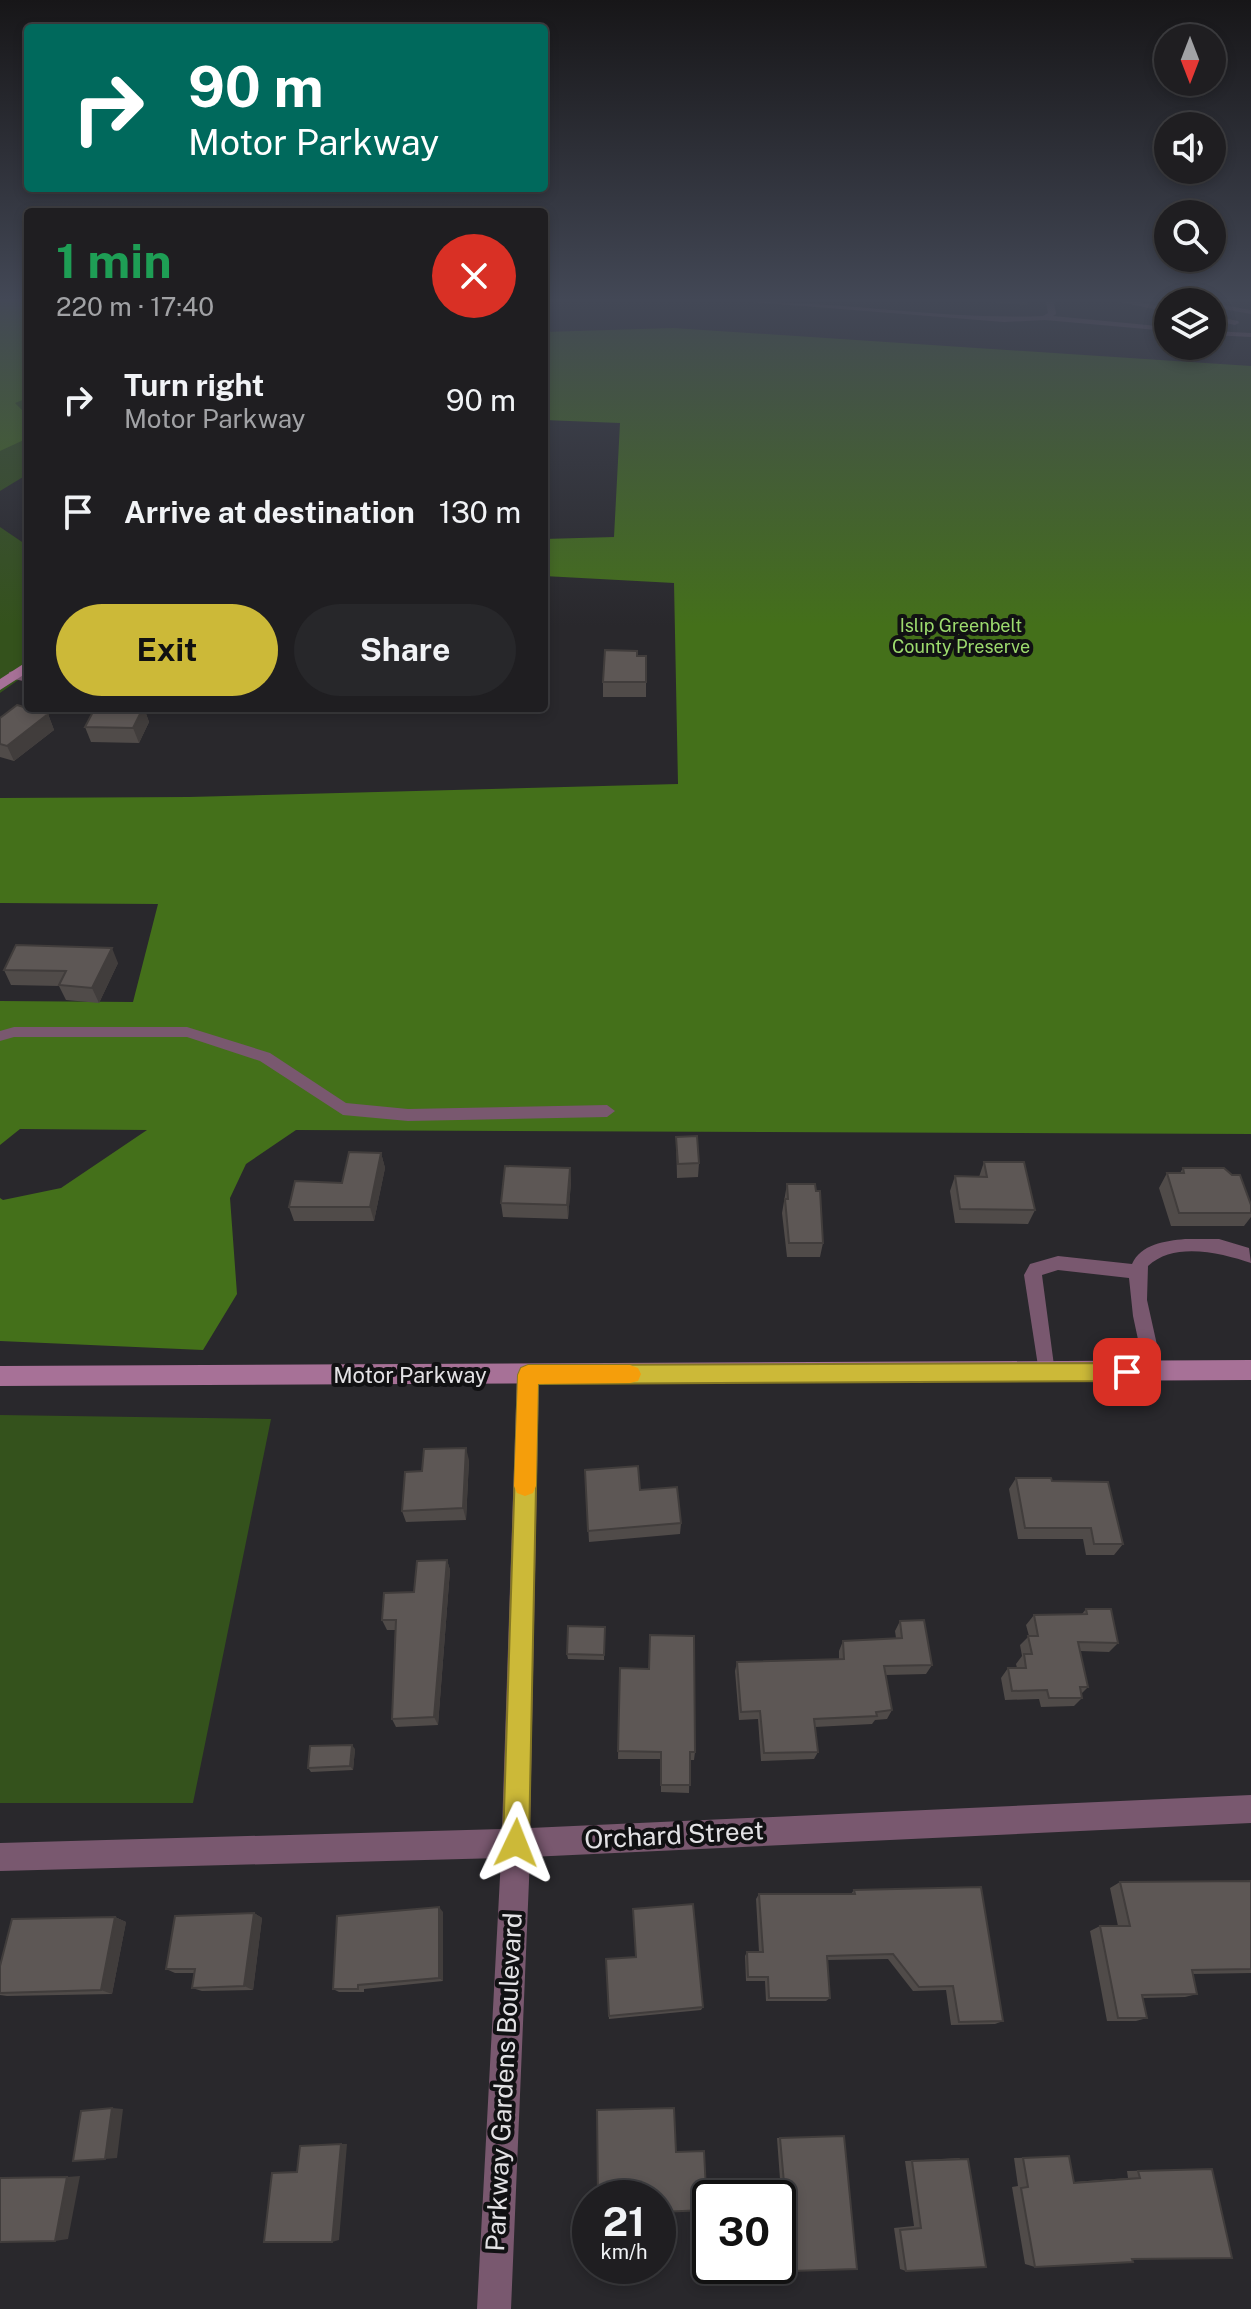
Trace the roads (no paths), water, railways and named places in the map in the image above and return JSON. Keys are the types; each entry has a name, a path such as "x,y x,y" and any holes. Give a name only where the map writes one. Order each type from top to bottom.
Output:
{"main road":[{"path":"0,686 21,677"},
{"name":"Motor Parkway","path":"0,1376 1251,1370"}],"street":[{"name":"Parkway Gardens Boulevard","path":"494,2309 516,1843 528,1375"},
{"name":"Orchard Street","path":"0,1857 516,1843 1251,1809"}],"lane":[{"path":"0,1036 14,1032 187,1032 265,1057 343,1109 408,1115 607,1111"},
{"path":"1154,1372 1138,1295 1137,1272 1142,1260 1154,1252 1175,1246 1214,1245 1236,1249 1251,1256"},
{"path":"1046,1373 1033,1275 1036,1269 1058,1263 1137,1272"}],"park label":[{"name":"Islip Greenbelt County Preserve","path":"961,636"}]}
